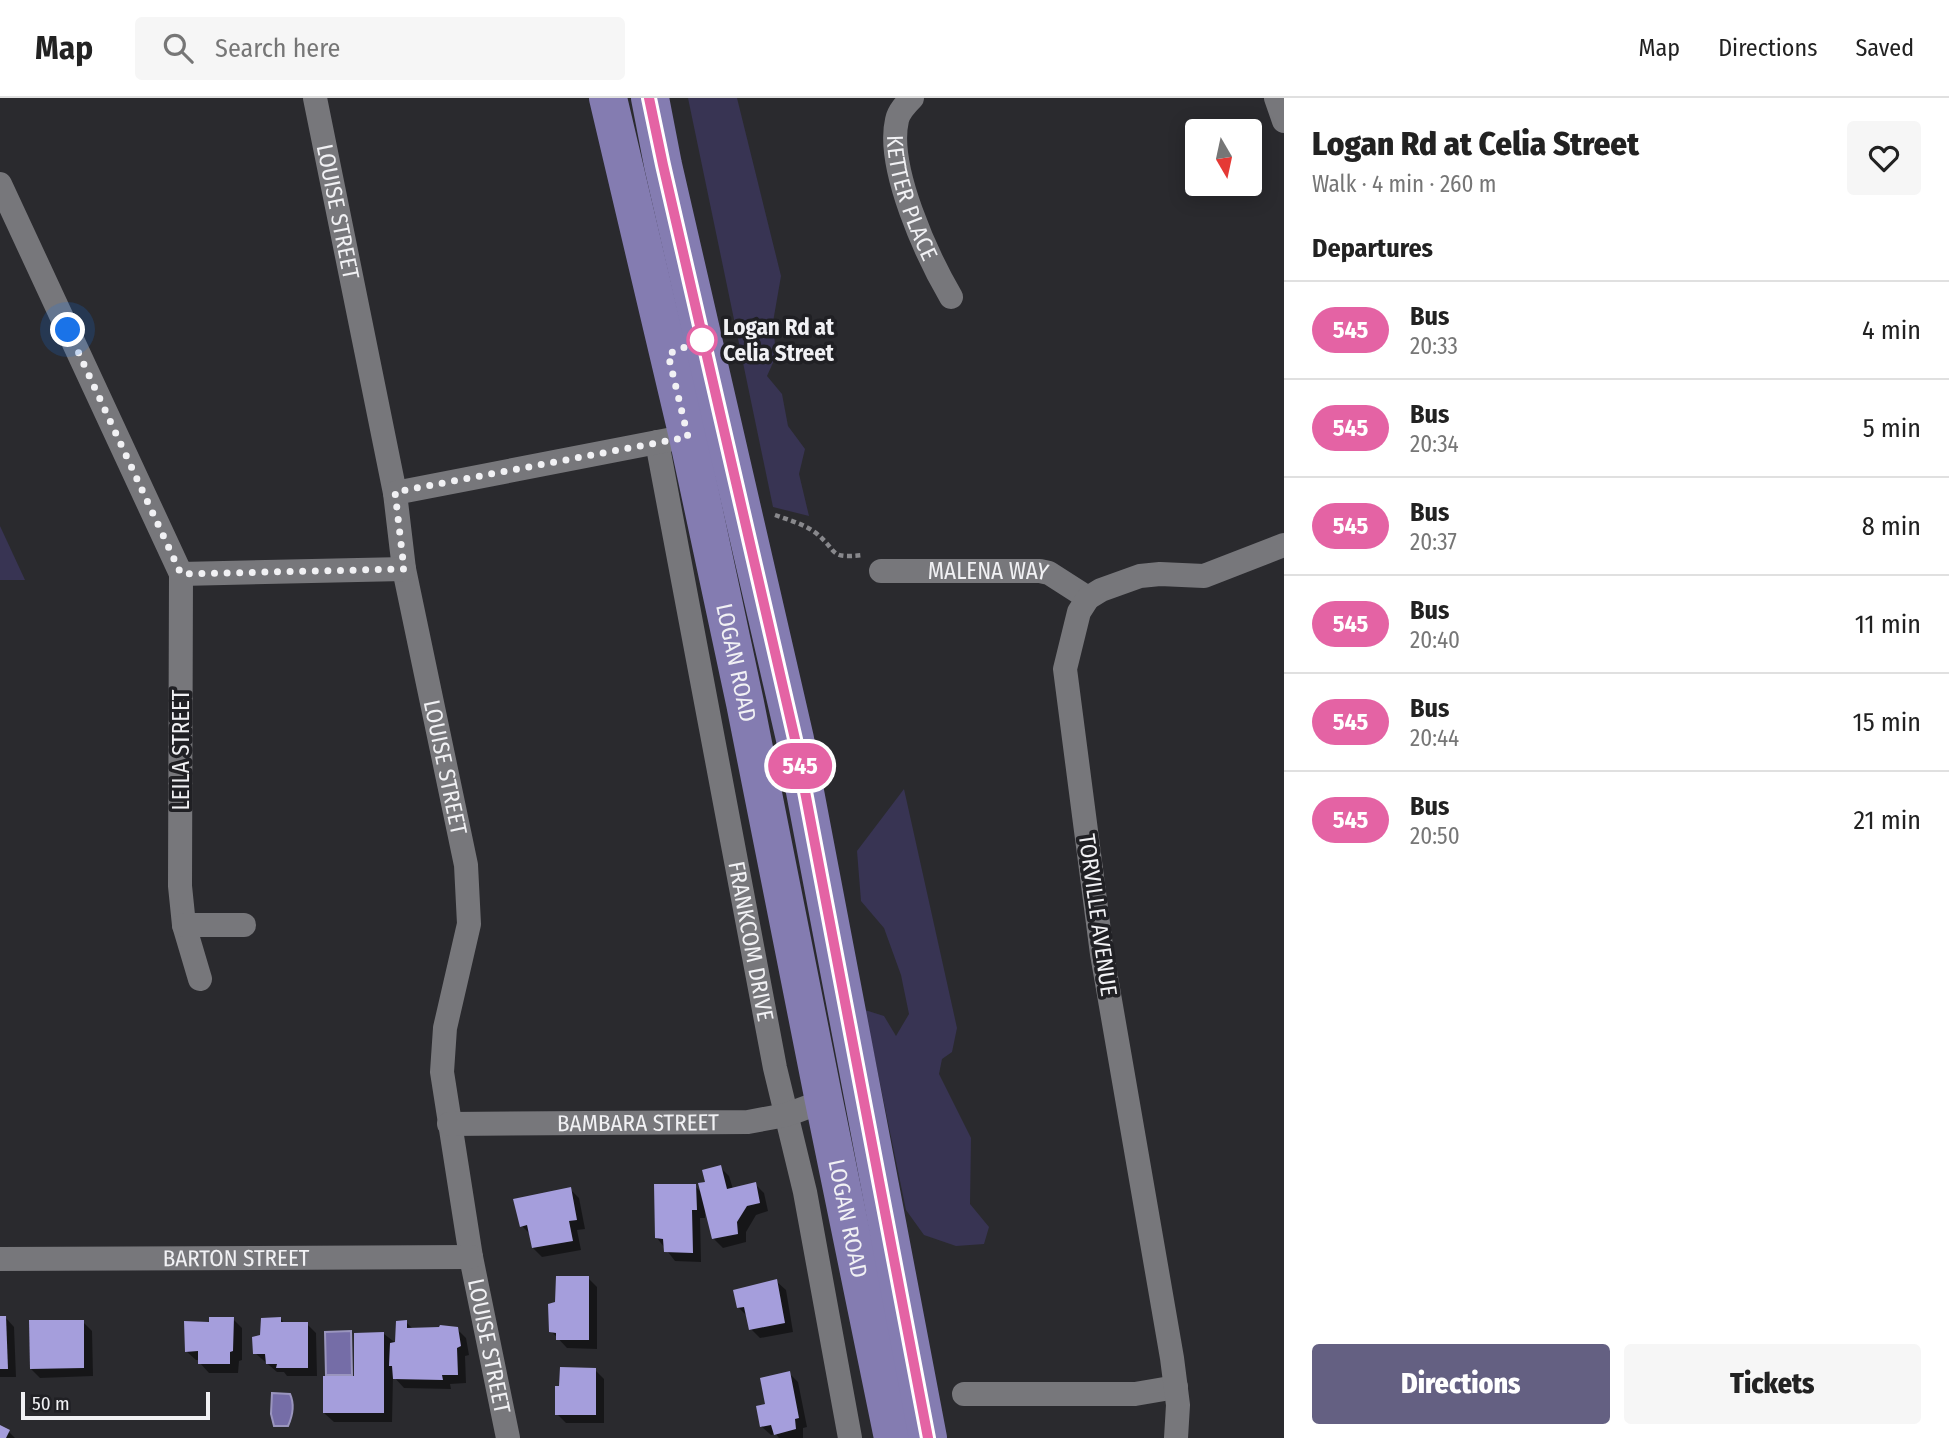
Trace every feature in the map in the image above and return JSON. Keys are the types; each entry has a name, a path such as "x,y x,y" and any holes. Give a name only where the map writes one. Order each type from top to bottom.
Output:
{"main road":[{"name":"LOGAN ROAD","path":"608,98 672,439 745,703 894,1438"},
{"name":"LOGAN ROAD","path":"649,98 792,726 928,1438"}],"street":[{"name":"LOUISE STREET","path":"315,98 395,492 404,569 466,864 469,925 444,1028 442,1072 471,1257 508,1438"},
{"name":"KETTER PLACE","path":"912,98 902,108 897,120 898,164 915,225 951,297"},
{"path":"1276,98 1284,121"},
{"path":"0,184 181,574 404,569"},
{"path":"395,492 672,439"},
{"name":"FRANKCOM DRIVE","path":"672,439 749,934 786,1115 805,1192 850,1438"},
{"path":"1088,598 1101,590 1140,576 1204,576 1284,545"},
{"name":"MALENA WAY","path":"881,572 1040,571 1049,573 1088,598"},
{"name":"LEILA STREET","path":"181,574 180,886 184,925 200,979"},
{"name":"TORVILLE AVENUE","path":"1088,598 1079,612 1065,669 1102,954 1176,1387 1176,1438"},
{"path":"184,925 244,925"},
{"name":"BAMBARA STREET","path":"449,1124 728,1123 786,1115 824,1101"},
{"name":"BARTON STREET","path":"0,1259 471,1257"},
{"path":"964,1394 1136,1394 1176,1387"}],"path":[{"path":"769,513 805,526 818,535 833,554 844,557 881,553 881,572"}],"shaded area":[{"path":"688,98 737,98 781,276 773,322 776,356 767,376 782,394 788,426 805,449 799,474 809,516 773,507"},
{"path":"0,526 25,580 0,580"},
{"path":"904,789 957,1028 952,1052 942,1059 939,1074 971,1138 970,1204 989,1227 984,1244 956,1246 924,1235 906,1210 865,1010 884,1016 896,1036 909,1014 901,975 884,928 861,901 857,851"},
{"path":"351,1331 352,1375 326,1375 325,1332"},
{"path":"272,1393 290,1394 293,1410 288,1426 274,1426 271,1414"}],"building":[{"path":"721,1165 727,1189 756,1182 760,1203 747,1206 737,1222 738,1234 712,1239 698,1183 705,1182 702,1170"},
{"path":"654,1184 696,1184 697,1210 692,1210 693,1253 664,1252 663,1239 655,1238"},
{"path":"571,1187 577,1220 569,1221 573,1241 532,1248 527,1225 520,1227 513,1199"},
{"path":"556,1276 589,1276 589,1340 556,1340 556,1333 549,1332 548,1304 555,1302"},
{"path":"777,1279 785,1323 749,1330 744,1307 737,1308 733,1290"},
{"path":"0,1316 6,1316 8,1369 0,1369"},
{"path":"209,1317 234,1317 230,1364 198,1364 198,1351 185,1352 184,1321 209,1322"},
{"path":"281,1317 281,1322 308,1322 308,1368 276,1368 277,1364 266,1364 265,1354 253,1354 252,1337 260,1335 261,1318"},
{"path":"29,1320 84,1320 84,1368 30,1369"},
{"path":"407,1320 407,1328 440,1325 458,1327 461,1346 457,1348 458,1375 442,1375 443,1380 393,1379 392,1366 389,1366 390,1343 395,1342 396,1321"},
{"path":"384,1332 384,1413 323,1413 323,1376 354,1376 354,1333"},
{"path":"560,1367 596,1368 596,1415 555,1415 555,1386 559,1386"},
{"path":"790,1371 799,1418 795,1419 796,1429 774,1435 771,1425 760,1427 756,1406 765,1404 760,1378"},
{"path":"0,1425 10,1430 6,1438 0,1438"}],"bus line":[{"name":"545","path":"649,98 795,739 928,1438"}],"place":[{"name":"Logan Rd at Celia Street","path":"702,340"}],"route":[{"path":"68,330 181,574 404,569 395,492 688,437 668,354 702,340"}]}
